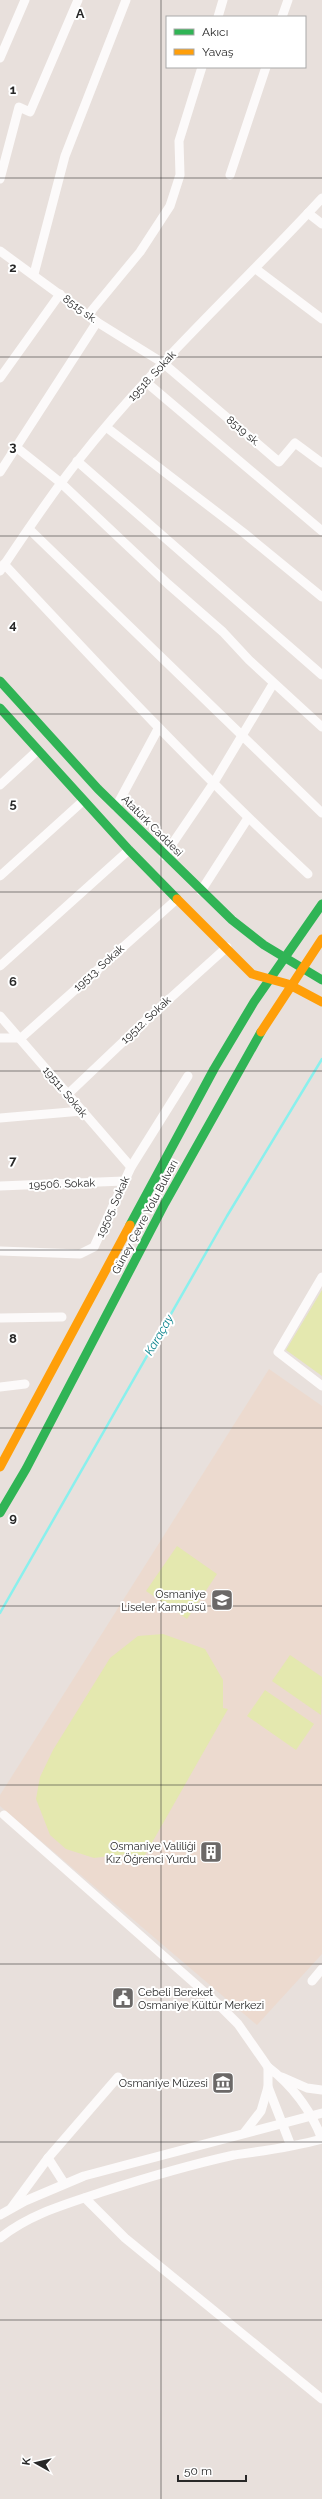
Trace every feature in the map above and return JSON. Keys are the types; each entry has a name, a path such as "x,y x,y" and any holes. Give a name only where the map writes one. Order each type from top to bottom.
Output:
{"main road":[{"name":"Atatürk Caddesi","path":"0,681 116,807 164,856 232,920 284,958 305,968 322,980"},
{"path":"0,708 129,850 227,947 252,974 271,977 307,992 322,1002"},
{"name":"Güney Çevre Yolu Bulvarı","path":"0,1467 214,1069 271,977 322,904"},
{"name":"Güney Çevre Yolu Bulvarı","path":"0,1513 26,1468 165,1204 261,1031 305,968 322,939"}],"street":[{"path":"0,58 25,0"},
{"path":"0,179 19,107 30,112 78,0"},
{"path":"34,274 64,156 126,0"},
{"path":"218,16 223,0"},
{"path":"282,16 288,0"},
{"path":"88,315 140,252 170,206 180,176 179,141 202,68"},
{"path":"230,176 266,68"},
{"name":"19518. Sokak","path":"2,568 77,461 106,427 162,363 256,269 322,198"},
{"path":"308,213 322,224"},
{"name":"8515 sk.","path":"0,251 34,274 98,322 162,363"},
{"path":"256,269 322,320"},
{"path":"0,378 60,294"},
{"path":"0,472 98,322"},
{"name":"8519 sk.","path":"162,363 278,462 295,443 322,463"},
{"path":"146,382 322,530"},
{"path":"106,427 244,533 322,597"},
{"path":"16,447 61,483 168,584 223,632 273,684 322,727"},
{"path":"77,461 322,675"},
{"path":"29,529 322,813"},
{"path":"2,568 158,729 248,818 308,874"},
{"path":"164,856 213,784 273,684"},
{"path":"116,807 158,729"},
{"path":"0,785 38,750"},
{"path":"0,876 83,801"},
{"path":"201,891 248,818"},
{"path":"0,966 129,850"},
{"name":"19513. Sokak","path":"21,1038 178,899"},
{"name":"19512. Sokak","path":"67,1095 146,1020 227,947"},
{"name":"19511. Sokak","path":"0,1016 21,1038 67,1095 131,1166"},
{"path":"0,1038 21,1038"},
{"name":"19505. Sokak","path":"0,1251 80,1254 87,1251 98,1242 131,1166 188,1076"},
{"path":"0,1118 82,1111"},
{"name":"19506. Sokak","path":"0,1186 124,1181"},
{"path":"322,1277 278,1352 322,1386"},
{"path":"0,1318 62,1317"},
{"path":"0,1387 25,1384"},
{"path":"0,2238 29,2218 85,2198 197,2164 234,2155 291,2146 322,2139 313,2115 280,2076 268,2067 242,2030 218,2004 4,1815"},
{"path":"312,1980 322,1969"},
{"path":"244,2132 261,2111 268,2087 268,2067"},
{"path":"280,2076 307,2088 322,2090"},
{"path":"11,2209 48,2158 118,2077"},
{"path":"268,2087 284,2122 291,2146"},
{"path":"0,2215 84,2176 322,2112"},
{"path":"48,2158 64,2184"},
{"path":"85,2198 125,2238 322,2399"}],"shaded area":[{"name":"Osmaniye Liseler Kampüsü","path":"269,1369 322,1406 322,1954 257,2025 0,1806 0,1795"}],"green space":[{"path":"322,1290 322,1376 286,1350"},
{"path":"177,1546 217,1574 187,1619 146,1591"},
{"path":"163,1634 205,1649 223,1680 223,1708 228,1709 141,1862 127,1854 94,1858 66,1849 50,1835 36,1799 40,1777 53,1750 110,1658 138,1636"},
{"path":"290,1655 322,1677 321,1715 272,1681"},
{"path":"265,1690 314,1724 296,1750 247,1716"}],"waterway":[{"name":"Karaçay","path":"0,1613 227,1216 322,1059"}],"traffic: fast":[{"path":"0,681 98,789 232,920 264,945 322,980"},
{"path":"0,708 129,850 177,899"},
{"path":"130,1225 214,1069 254,1002 322,904"},
{"path":"0,1513 26,1469 165,1203 261,1032"}],"traffic: slow":[{"path":"177,899 252,974 288,984 322,1002"},
{"path":"261,1032 322,939"},
{"path":"0,1467 130,1225"}],"place":[{"name":"Osmaniye Liseler Kampüsü","path":"222,1600"},
{"name":"Osmaniye Valiliği Kız Öğrenci Yurdu","path":"211,1852"},
{"name":"Cebeli Bereket Osmaniye Kültür Merkezi","path":"123,1998"},
{"name":"Osmaniye Müzesi","path":"223,2083"}]}
